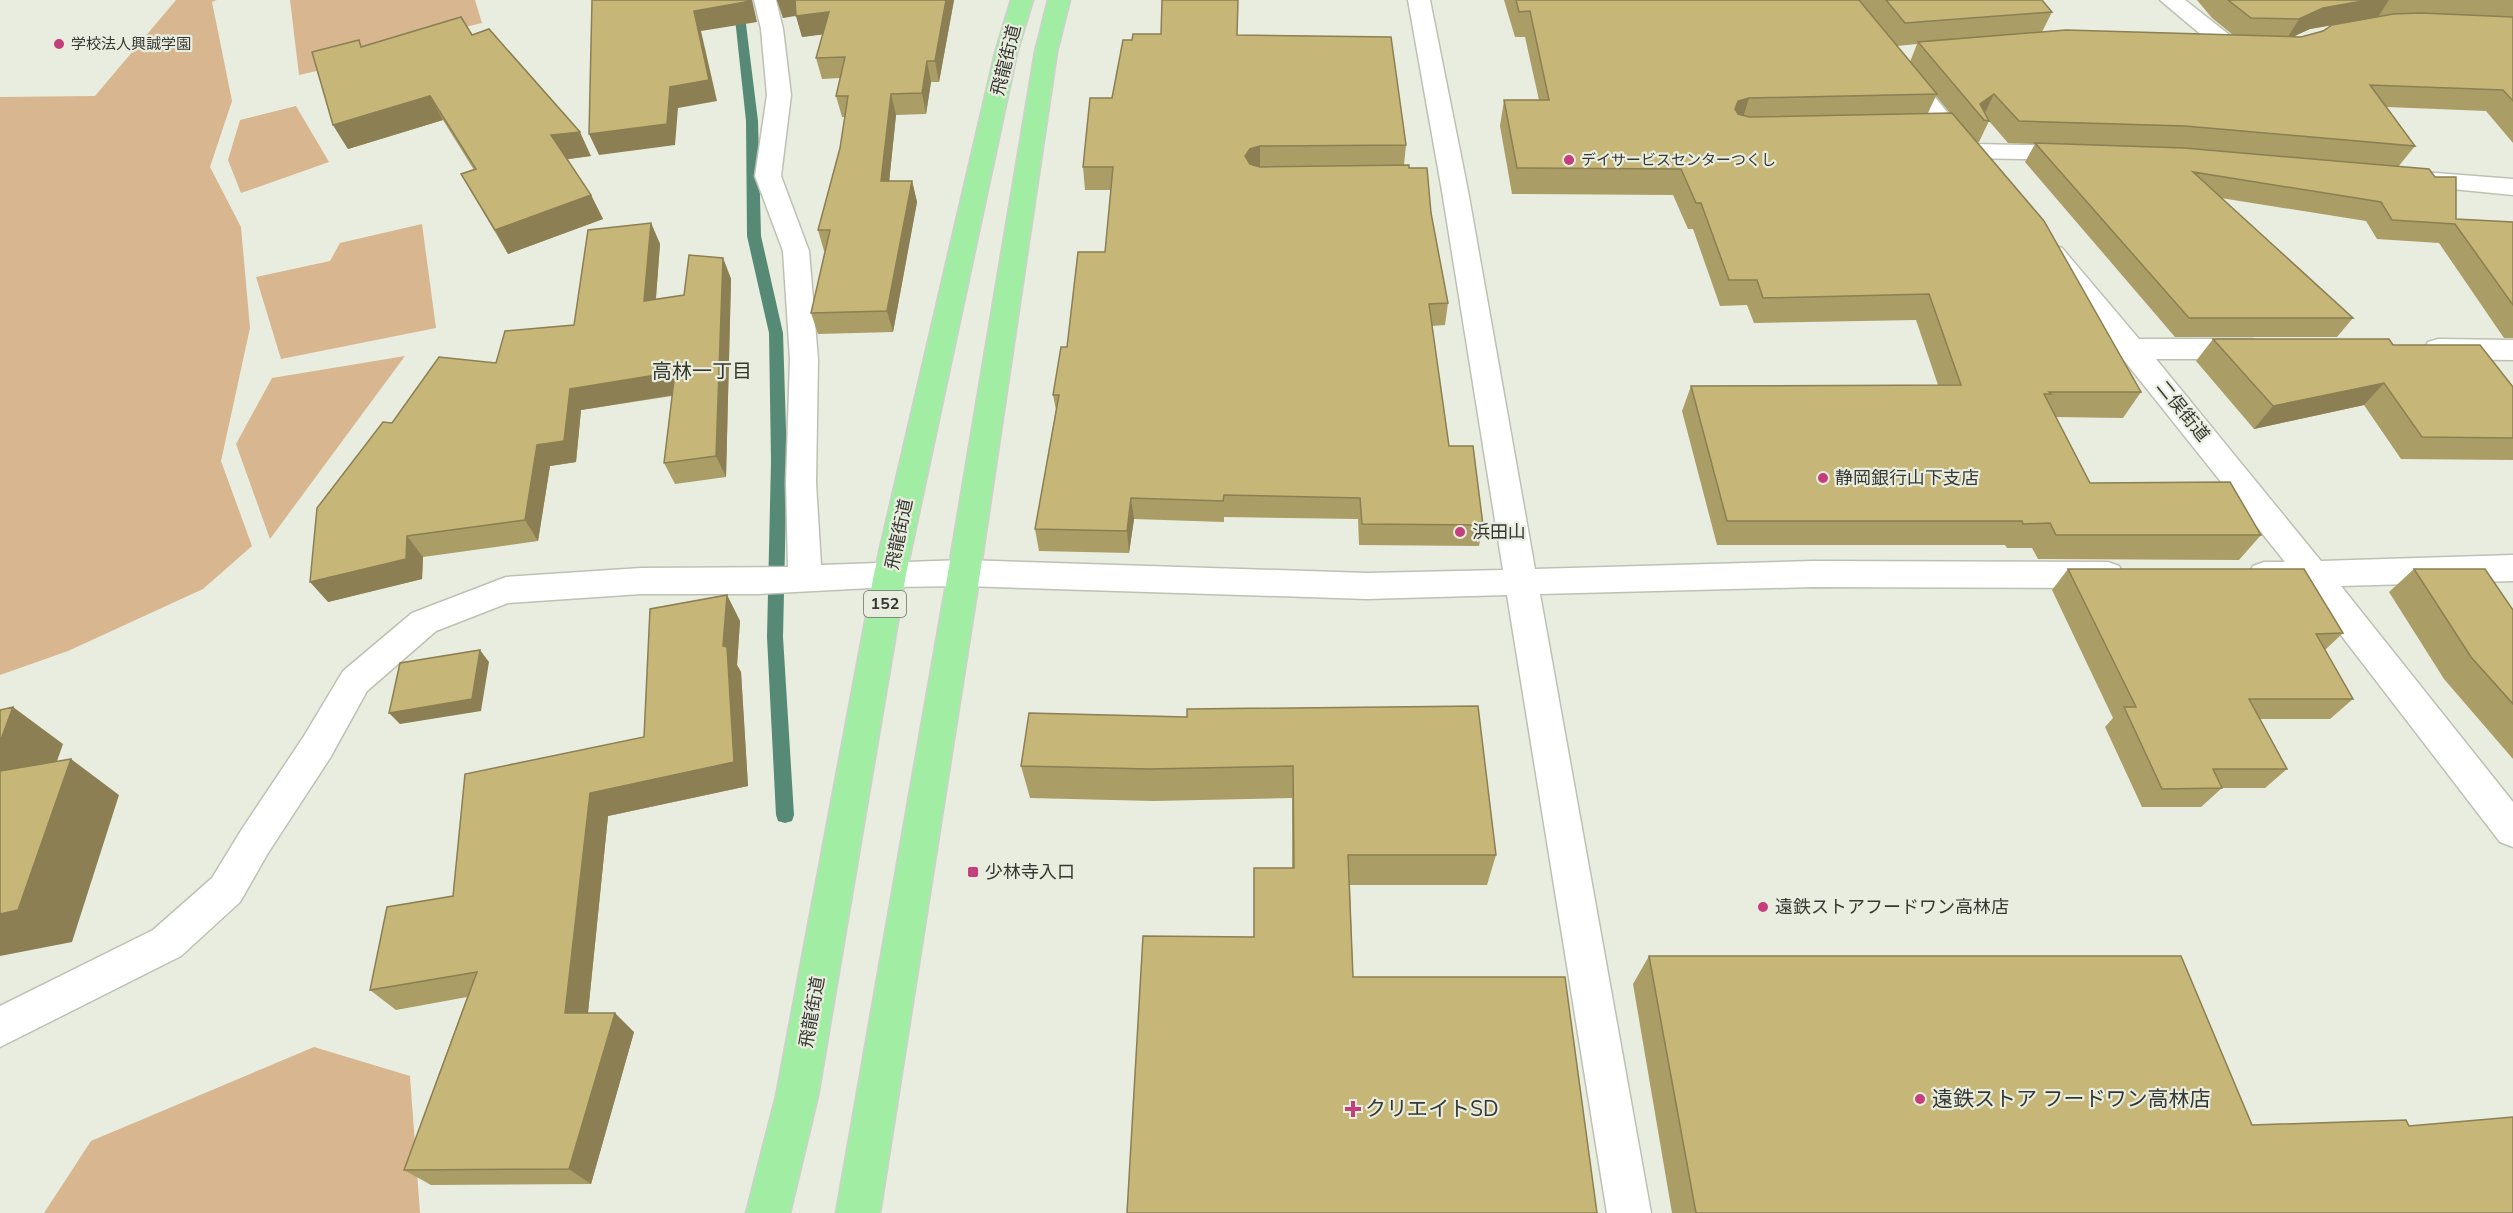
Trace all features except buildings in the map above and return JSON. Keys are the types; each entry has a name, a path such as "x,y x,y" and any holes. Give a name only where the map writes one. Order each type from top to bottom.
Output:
{"highway":[{"name":"飛龍街道","path":"768,1213 797,1096 890,574 1004,65 1022,0"},
{"name":"飛龍街道","path":"858,1213 964,573 1046,52 1059,0"}],"street":[{"path":"765,0 772,29 779,95 768,176 796,251 804,359 801,483 785,580"},
{"path":"1419,0 1440,177 1520,582 1629,1213"},
{"path":"1844,0 1902,54 1936,129 1966,151 1989,178"},
{"path":"2171,0 2231,48"},
{"path":"2196,47 2276,49"},
{"path":"1966,151 2028,150 2099,155"},
{"path":"2387,177 2513,187"},
{"name":"二俣街道","path":"2035,232 2314,575 2513,830"},
{"path":"2133,350 2283,348"},
{"path":"2410,349 2513,350"},
{"path":"2231,575 2314,575 2513,568"},
{"path":"0,1026 167,943 226,890 355,681 423,622 506,590 641,580 785,580 890,574 964,573 1366,586 1813,574 2135,575"}],"shaded area":[{"path":"176,0 217,0 212,2 232,101 210,167 241,227 250,328 221,461 252,546 203,589 68,651 0,675 0,97 95,96"},
{"path":"290,0 475,0 482,23 453,30 454,40 299,75"},
{"path":"296,106 329,162 241,193 228,160 240,120"},
{"path":"422,224 436,328 281,359 256,277 330,261 340,243"},
{"path":"405,356 270,539 236,444 272,378"},
{"path":"314,1047 410,1076 420,1213 44,1213 91,1141"}],"waterway":[{"path":"738,0 752,121 754,236 776,333 779,461 775,637 785,815"}],"place":[{"name":"学校法人興誠学園","path":"59,44"},
{"name":"デイサービスセンターつくし","path":"1569,160"},
{"name":"静岡銀行山下支店","path":"1823,478"},
{"name":"浜田山","path":"1460,532"},
{"name":"少林寺入口","path":"973,872"},
{"name":"遠鉄ストアフードワン高林店","path":"1763,907"},
{"name":"遠鉄ストア フードワン高林店","path":"1920,1099"},
{"name":"クリエイトSD","path":"1353,1109"}],"district":[{"name":"高林一丁目","path":"702,371"}]}
